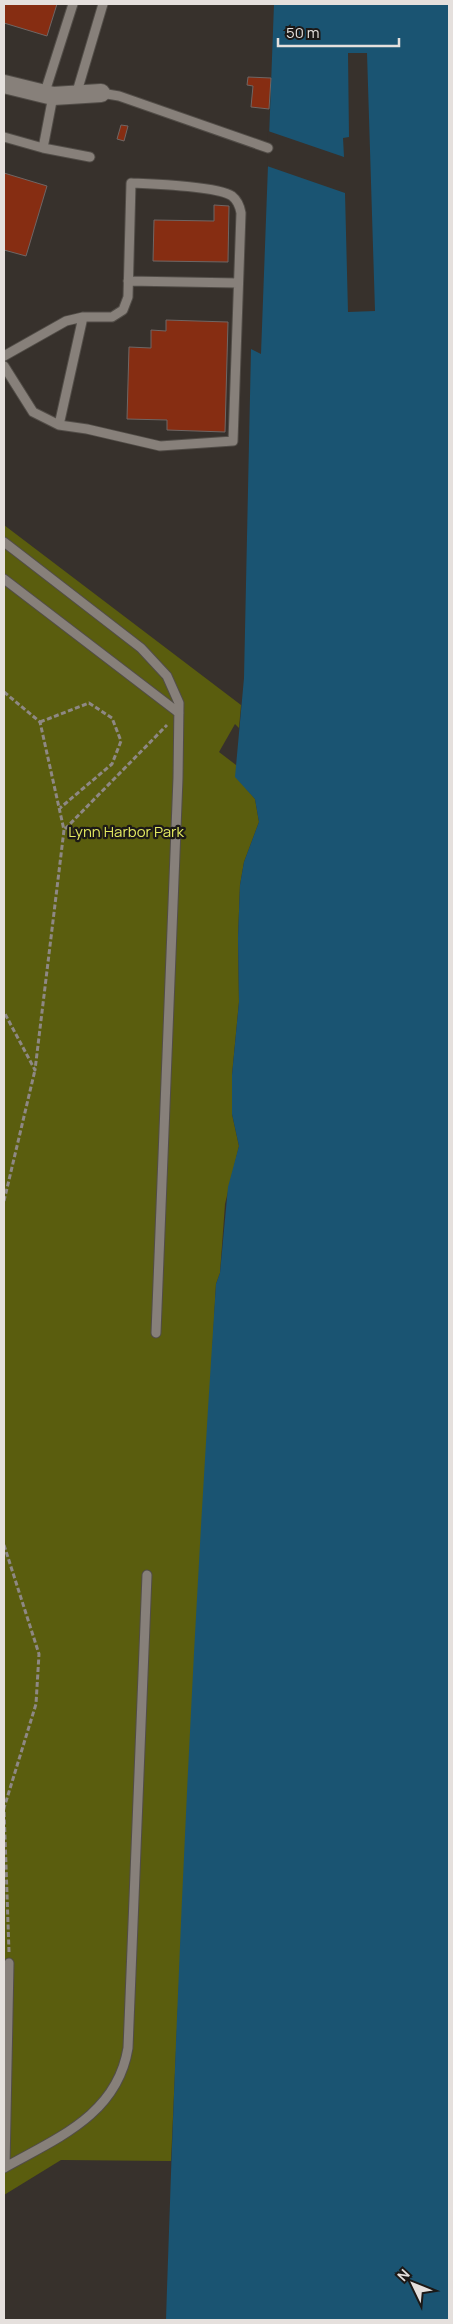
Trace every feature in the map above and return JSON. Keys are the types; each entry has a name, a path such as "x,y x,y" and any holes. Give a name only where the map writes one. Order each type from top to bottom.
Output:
{"street":[{"path":"4,84 48,96 101,93"}],"lane":[{"path":"43,148 48,96 72,4"},
{"path":"76,95 103,4"},
{"path":"101,93 119,96 268,148"},
{"path":"4,137 43,148 90,157"},
{"path":"4,356 66,321 83,317 105,318 118,314 126,304 131,183 173,185 225,193 234,198 241,213 233,441 160,446 87,429 59,425 33,412 4,366"},
{"path":"128,281 238,283"},
{"path":"59,425 83,317"},
{"path":"4,542 150,656 173,686 179,703 178,778 156,1334"},
{"path":"4,579 179,713"},
{"path":"5,2168 68,2131 94,2112 111,2093 124,2066 128,2048 146,1575"},
{"path":"5,2168 9,1963"}],"path":[{"path":"4,692 40,722 64,830 36,1070 4,1201"},
{"path":"40,722 89,704 112,718 121,741 112,764 60,808"},
{"path":"64,830 179,713"},
{"path":"4,1012 36,1070"},
{"path":"4,1545 39,1654 36,1704 4,1808 9,1963"}],"green space":[{"name":"Lynn Harbor Park","path":"4,525 241,705 239,728 235,724 219,752 236,765 237,778 255,799 259,822 244,862 240,885 238,938 239,1002 232,1075 232,1114 239,1146 225,1204 220,1273 216,1284 186,1829 171,2161 61,2160 4,2195"}],"water":[{"path":"274,4 449,4 449,2320 166,2320 186,1802 216,1284 220,1273 228,1187 239,1146 232,1114 232,1075 239,1002 238,938 240,885 244,862 259,822 255,799 235,777 244,678 251,349 261,354"}],"pier":[{"path":"348,53 367,53 375,311 348,312 345,193 267,166 268,131 344,157 343,138 349,137"}],"building":[{"path":"4,4 57,4 47,36 4,23"},
{"path":"248,77 271,78 269,109 251,107 253,86 247,85"},
{"path":"121,125 128,126 124,141 117,139"},
{"path":"4,173 47,186 26,256 4,250"},
{"path":"214,205 229,206 228,262 153,261 154,220 214,221"},
{"path":"166,320 228,322 225,432 167,430 167,420 127,419 129,347 151,348 151,330 166,331"}]}
